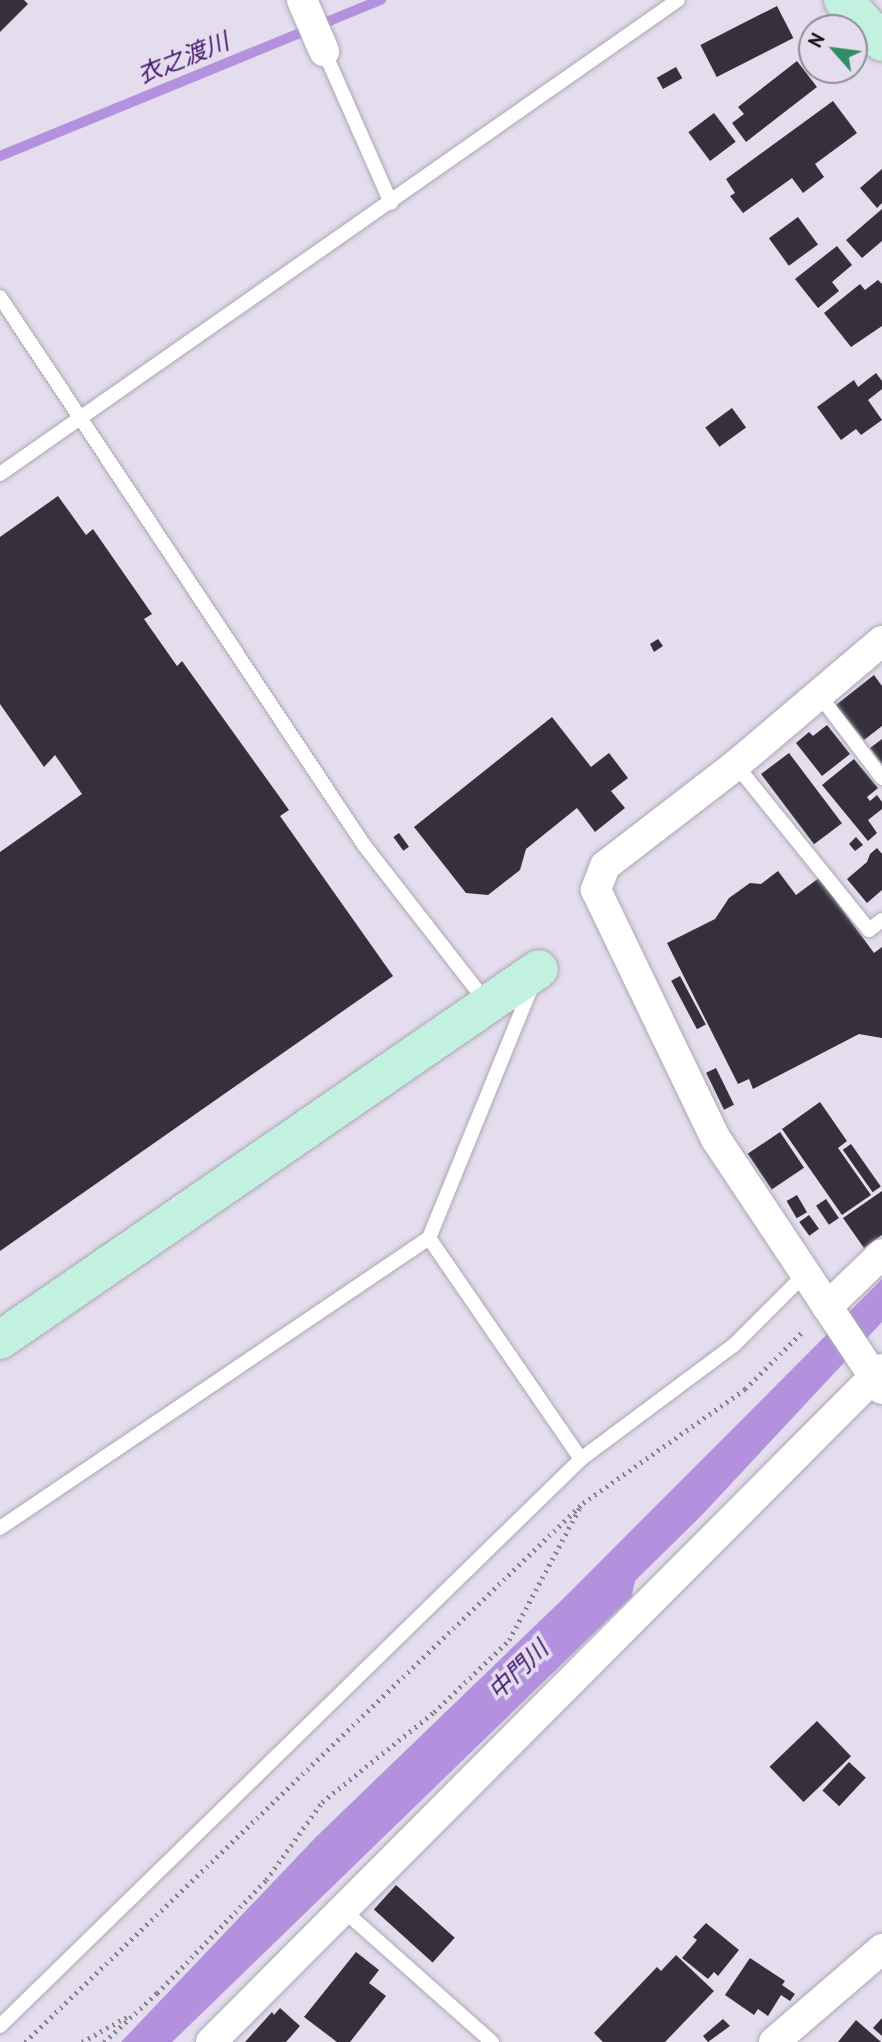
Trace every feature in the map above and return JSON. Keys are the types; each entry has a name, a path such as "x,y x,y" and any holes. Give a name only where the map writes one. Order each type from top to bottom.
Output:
{"street":[{"path":"302,0 324,51"},
{"path":"843,0 882,42"},
{"path":"211,2042 341,1908 877,1377 804,1274 716,1139 596,890 605,866 736,765 882,641"},
{"path":"484,999 539,969"},
{"path":"0,1340 539,969"},
{"path":"827,1307 882,1254"},
{"path":"774,2042 882,1950"}],"lane":[{"path":"0,474 678,0"},
{"path":"324,51 391,203"},
{"path":"0,297 364,845 484,999"},
{"path":"820,696 882,778"},
{"path":"736,765 869,930 882,920"},
{"path":"0,1528 429,1238 539,969"},
{"path":"429,1238 580,1459"},
{"path":"0,2026 580,1459 734,1345 804,1274"},
{"path":"341,1908 492,2042"}],"path":[{"path":"25,2042 583,1503 745,1388 827,1307"},
{"path":"104,2042 138,2011 266,1880 322,1802 434,1712 509,1640 583,1503"},
{"path":"82,2042 138,2011"}],"water":[{"path":"882,1279 882,1322 701,1516 165,2042 121,2042 316,1837 569,1593"}],"building":[{"path":"0,0 24,0 28,4 0,32"},
{"path":"777,6 793,38 717,77 700,45"},
{"path":"797,61 798,84 815,84 817,87 746,142 732,123 744,114 738,107"},
{"path":"676,67 682,78 663,89 657,78"},
{"path":"833,101 857,133 815,164 824,177 803,193 792,178 743,213 730,196 735,193 726,179"},
{"path":"714,113 736,142 710,161 688,132"},
{"path":"882,169 882,203 877,208 860,188"},
{"path":"882,209 882,241 862,258 846,240"},
{"path":"798,217 818,245 789,266 769,238"},
{"path":"837,246 852,265 832,282 839,291 818,308 795,279"},
{"path":"878,280 882,284 882,326 851,347 824,313 860,284 865,290"},
{"path":"876,373 882,381 882,389 868,400 882,420 861,435 856,429 841,440 817,407 854,380 858,387"},
{"path":"732,408 746,427 719,447 705,427"},
{"path":"58,496 86,535 93,529 152,614 144,619 177,666 182,661 289,810 280,816 393,976 0,1251 0,852 82,794 55,755 44,767 0,704 0,537"},
{"path":"658,639 663,646 654,652 650,644"},
{"path":"874,675 882,686 882,726 864,740 836,705"},
{"path":"552,717 591,767 609,753 628,778 611,791 625,808 595,832 577,808 526,849 520,870 488,895 466,893 414,827"},
{"path":"827,725 850,754 822,776 796,743 809,732 813,736"},
{"path":"882,739 882,764 870,748"},
{"path":"789,753 842,823 814,844 761,774"},
{"path":"854,759 878,788 867,797 870,801 877,795 882,802 882,809 868,820 877,833 868,841 822,785"},
{"path":"399,833 409,847 403,851 393,837"},
{"path":"856,837 863,845 855,851 849,844"},
{"path":"877,848 882,854 882,890 867,903 847,879 867,862 870,854"},
{"path":"778,871 796,895 819,878 874,953 882,947 882,1038 859,1034 753,1089 749,1079 738,1084 667,943 715,919 729,898 750,883 761,884"},
{"path":"680,976 706,1025 697,1029 671,981"},
{"path":"716,1068 734,1105 724,1110 706,1073"},
{"path":"820,1102 847,1141 838,1148 871,1195 842,1215 782,1129"},
{"path":"780,1132 804,1168 772,1189 748,1154"},
{"path":"851,1144 881,1187 873,1192 843,1150"},
{"path":"882,1191 882,1235 864,1248 843,1218"},
{"path":"797,1195 807,1212 797,1218 787,1201"},
{"path":"826,1199 839,1218 829,1225 816,1206"},
{"path":"809,1215 819,1229 809,1236 799,1222"},
{"path":"817,1721 851,1756 804,1802 770,1767"},
{"path":"849,1762 866,1778 839,1806 822,1791"},
{"path":"396,1885 455,1938 433,1962 374,1910"},
{"path":"706,1923 739,1950 718,1976 714,1972 708,1979 682,1958 697,1940 693,1937"},
{"path":"356,1952 379,1970 369,1983 386,1996 350,2042 337,2042 304,2017"},
{"path":"676,1955 714,1991 665,2042 603,2042 594,2033 657,1967 661,1971"},
{"path":"750,1958 785,1981 782,1985 795,1994 790,2001 781,1995 768,2016 758,2009 754,2015 725,1995"},
{"path":"280,2008 300,2026 286,2042 245,2042 272,2012 274,2015"},
{"path":"882,2018 882,2036 873,2028"},
{"path":"723,2019 730,2026 708,2042 703,2036"},
{"path":"856,2020 881,2042 838,2042"}],"waterway":[{"name":"衣之渡川","path":"0,156 381,0"},
{"name":"中門川","path":"165,2042 627,1594 631,1576"}]}
